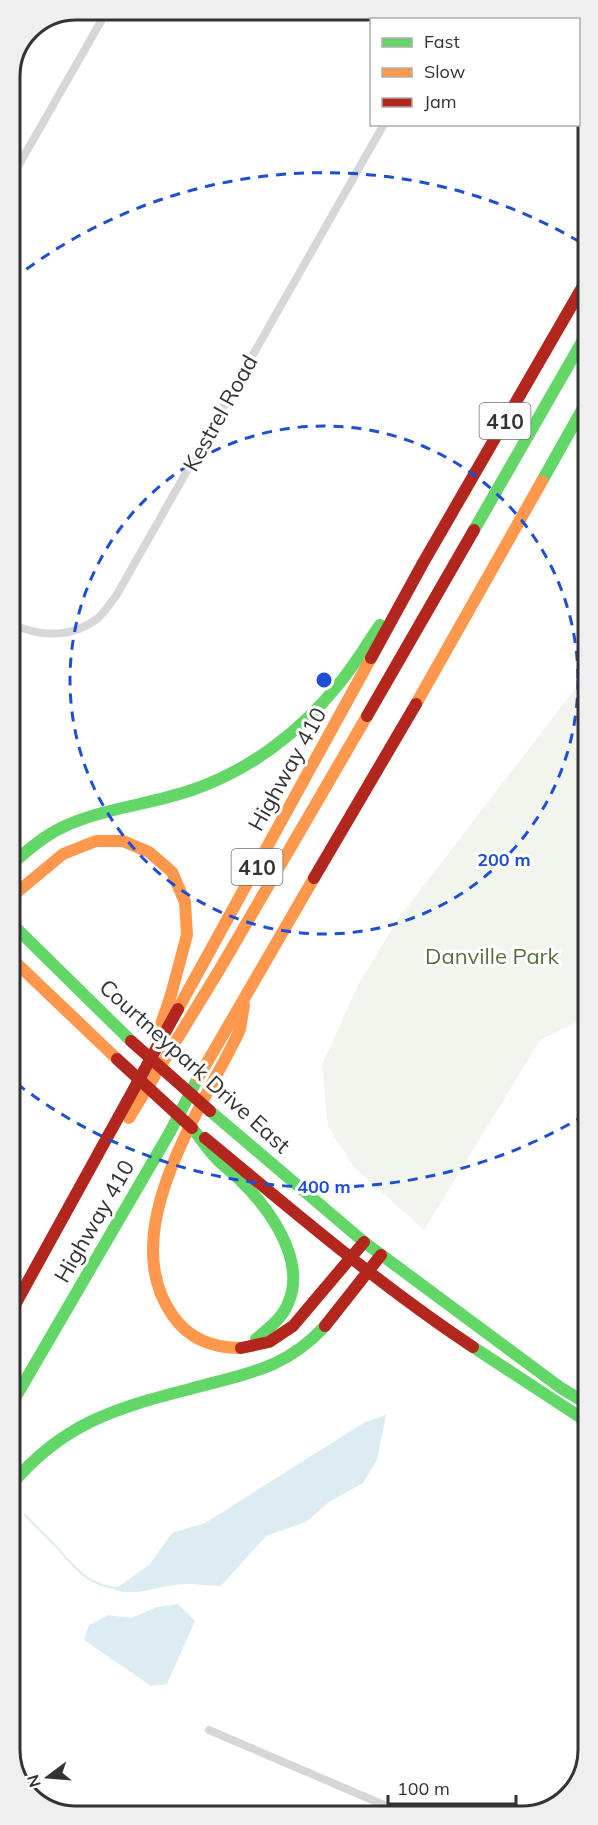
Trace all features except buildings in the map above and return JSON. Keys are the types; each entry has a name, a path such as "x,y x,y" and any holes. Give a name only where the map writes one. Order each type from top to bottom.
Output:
{"main road":[{"name":"Highway 410","path":"20,1296 423,563 578,295"},
{"path":"20,1304 167,1053 233,947 578,349"},
{"name":"Highway 410","path":"20,1390 165,1141 213,1050 458,632 578,417"},
{"path":"20,857 60,829 84,819 159,801 193,790 222,778 265,754 292,734 333,691 423,563"},
{"path":"20,890 63,854 96,841 123,841 150,852 172,872 185,902 186,935 171,995 160,1027 123,1094 89,1170"},
{"name":"Courtneypark Drive East","path":"20,932 131,1041 364,1242 551,1381 578,1398"},
{"name":"Courtneypark Drive East","path":"20,967 192,1128 351,1258 434,1321 578,1417"},
{"path":"245,996 239,1031 179,1146 167,1176 155,1232 156,1274 163,1299 181,1326 193,1337 206,1344 218,1347 251,1348 267,1344 293,1326 364,1242"},
{"path":"192,1128 212,1154 254,1196 275,1225 288,1252 294,1276 288,1305 282,1318 271,1329 254,1340 218,1347"},
{"path":"20,1475 33,1460 57,1440 95,1418 164,1396 253,1372 294,1354 322,1328 381,1255"}],"street":[{"path":"20,163 102,20"},
{"name":"Kestrel Road","path":"20,628 44,635 81,627 99,617 116,596 383,126"},
{"path":"209,1730 386,1806"}],"green space":[{"name":"Danville Park","path":"578,685 578,1022 540,1040 424,1230 355,1168 328,1127 322,1065 358,985 398,919"}],"shaded area":[{"path":"386,1415 377,1460 363,1483 329,1502 306,1522 266,1536 221,1586 186,1584 138,1592 114,1590 150,1564 172,1533 205,1523 365,1422"},
{"path":"178,1604 195,1621 167,1684 151,1686 84,1640 89,1625 108,1615 131,1618 157,1607"}],"waterway":[{"path":"25,1515 85,1576 100,1584 118,1588"}],"traffic: fast":[{"path":"474,530 578,349"},
{"path":"542,481 578,417"},
{"path":"20,857 40,840 77,821 192,790 234,772 254,760 290,734 323,702 338,685 380,625"},
{"path":"20,932 131,1041"},
{"path":"20,1390 170,1132 198,1078"},
{"path":"210,1111 364,1242 578,1398"},
{"path":"192,1128 212,1154 261,1204 281,1234 288,1251 293,1285 289,1301 279,1318 256,1339"},
{"path":"20,1475 50,1447 92,1421 138,1403 263,1368 295,1352 325,1326"},
{"path":"473,1347 578,1416"}],"traffic: slow":[{"path":"416,704 542,481"},
{"path":"178,1009 371,658"},
{"path":"129,1118 221,967 367,716"},
{"path":"20,890 63,854 96,841 123,841 149,852 172,872 185,902 187,935 160,1027"},
{"path":"198,1078 314,878"},
{"path":"20,967 117,1059"},
{"path":"241,1348 202,1341 179,1324 157,1284 153,1248 158,1212 169,1174 185,1137 240,1029 244,1005"}],"traffic: jam":[{"path":"371,658 423,563 578,295"},
{"path":"367,716 474,530"},
{"path":"314,878 416,704"},
{"path":"20,1296 178,1009"},
{"path":"131,1041 210,1111"},
{"path":"117,1059 192,1128"},
{"path":"205,1138 369,1272 473,1347"},
{"path":"241,1348 269,1342 293,1326 364,1242"},
{"path":"325,1326 381,1255"}]}
